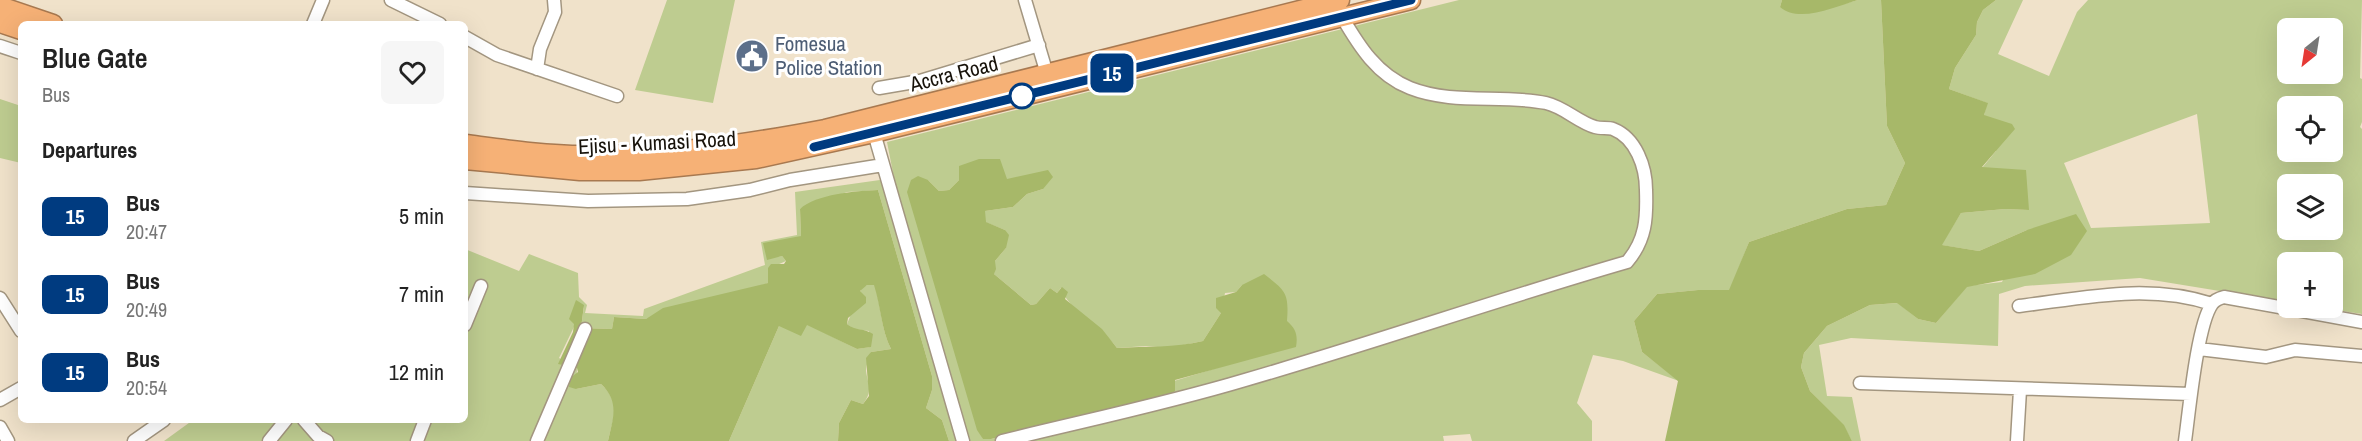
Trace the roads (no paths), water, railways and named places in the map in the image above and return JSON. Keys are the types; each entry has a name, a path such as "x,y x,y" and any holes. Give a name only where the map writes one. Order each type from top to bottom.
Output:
{"highway":[{"name":"Accra Road","path":"468,144 584,155 723,147 825,129 1047,74 1341,9 1411,0"},
{"path":"0,6 44,21"},
{"name":"Accra Road","path":"814,147 1341,9"},
{"path":"0,23 18,29"},
{"name":"Ejisu - Kumasi Road","path":"468,160 580,171 639,171 756,159 814,147"}],"street":[{"path":"314,21 323,0"},
{"path":"391,0 434,21"},
{"path":"537,69 545,32 555,12 554,0"},
{"path":"1025,0 1047,74"},
{"path":"1002,441 1242,381 1387,338 1510,295 1627,262 1639,248 1645,232 1646,183 1641,157 1624,135 1611,128 1594,127 1547,103 1452,97 1409,88 1377,68 1363,52 1341,9"},
{"path":"468,39 497,55 617,96"},
{"path":"0,45 18,51"},
{"path":"879,88 920,81 1039,45"},
{"path":"874,133 963,441"},
{"path":"468,193 588,201 687,199 750,190 790,180 883,165"},
{"path":"468,318 481,286"},
{"path":"2019,306 2121,294 2176,293 2212,304"},
{"path":"2186,441 2199,349 2212,304 2224,297 2362,322"},
{"path":"0,298 18,326"},
{"path":"537,441 585,329"},
{"path":"2199,349 2266,357 2295,350 2362,356"},
{"path":"1860,383 2191,394"},
{"path":"0,400 18,390"},
{"path":"2017,441 2020,390"},
{"path":"134,441 160,423"},
{"path":"268,441 283,423"},
{"path":"307,423 318,436 327,441"},
{"path":"417,441 424,423"},
{"path":"0,427 8,441"}],"place":[{"name":"Fomesua Police Station","path":"752,56"}]}
